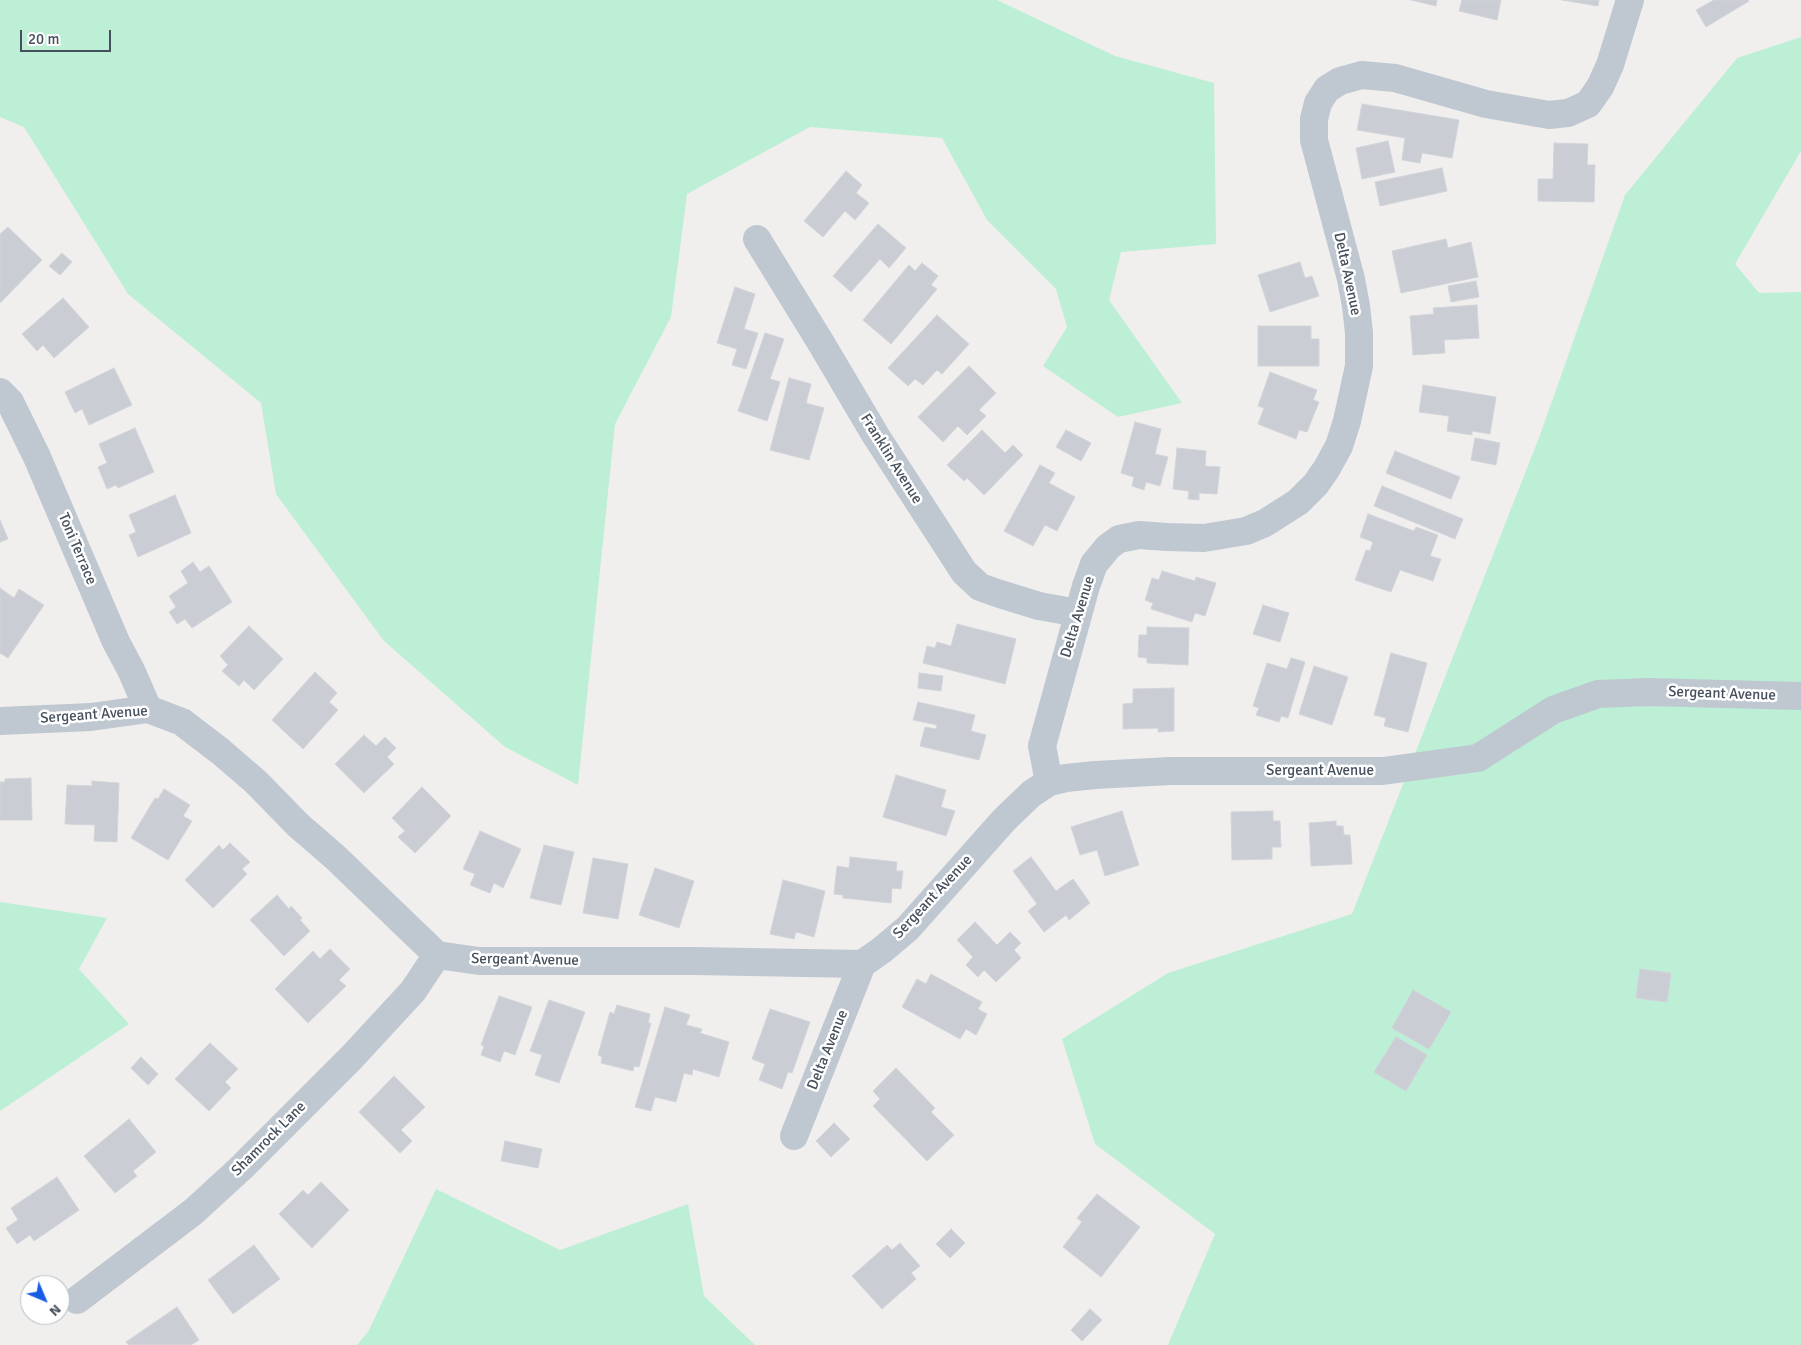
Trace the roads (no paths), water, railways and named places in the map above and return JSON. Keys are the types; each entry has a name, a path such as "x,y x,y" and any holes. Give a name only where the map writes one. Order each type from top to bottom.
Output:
{"street":[{"name":"Delta Avenue","path":"1049,782 1042,746 1078,613 1094,564 1108,547 1119,539 1139,535 1196,538 1220,536 1246,531 1266,523 1298,502 1316,484 1339,446 1352,402 1359,366 1359,333 1351,279 1314,140 1314,119 1318,103 1328,89 1340,81 1362,75 1395,78 1486,104 1549,115 1568,113 1588,104 1600,87 1610,65 1630,0"},
{"name":"Franklin Avenue","path":"757,239 881,444 964,572 980,587 1039,606 1078,613"},
{"name":"Toni Terrace","path":"0,392 10,402 37,456 116,642 148,708"},
{"name":"Sergeant Avenue","path":"0,721 91,717 148,708 182,722 220,750 256,782 298,825 437,955 479,961 862,964 908,928 1004,820 1031,794 1049,782 1095,775 1170,771 1383,771 1478,758 1553,710 1598,694 1648,692 1801,696"},
{"name":"Shamrock Lane","path":"77,1300 193,1212 241,1168 352,1057 406,998 437,955"},
{"name":"Delta Avenue","path":"794,1136 862,964"}]}
